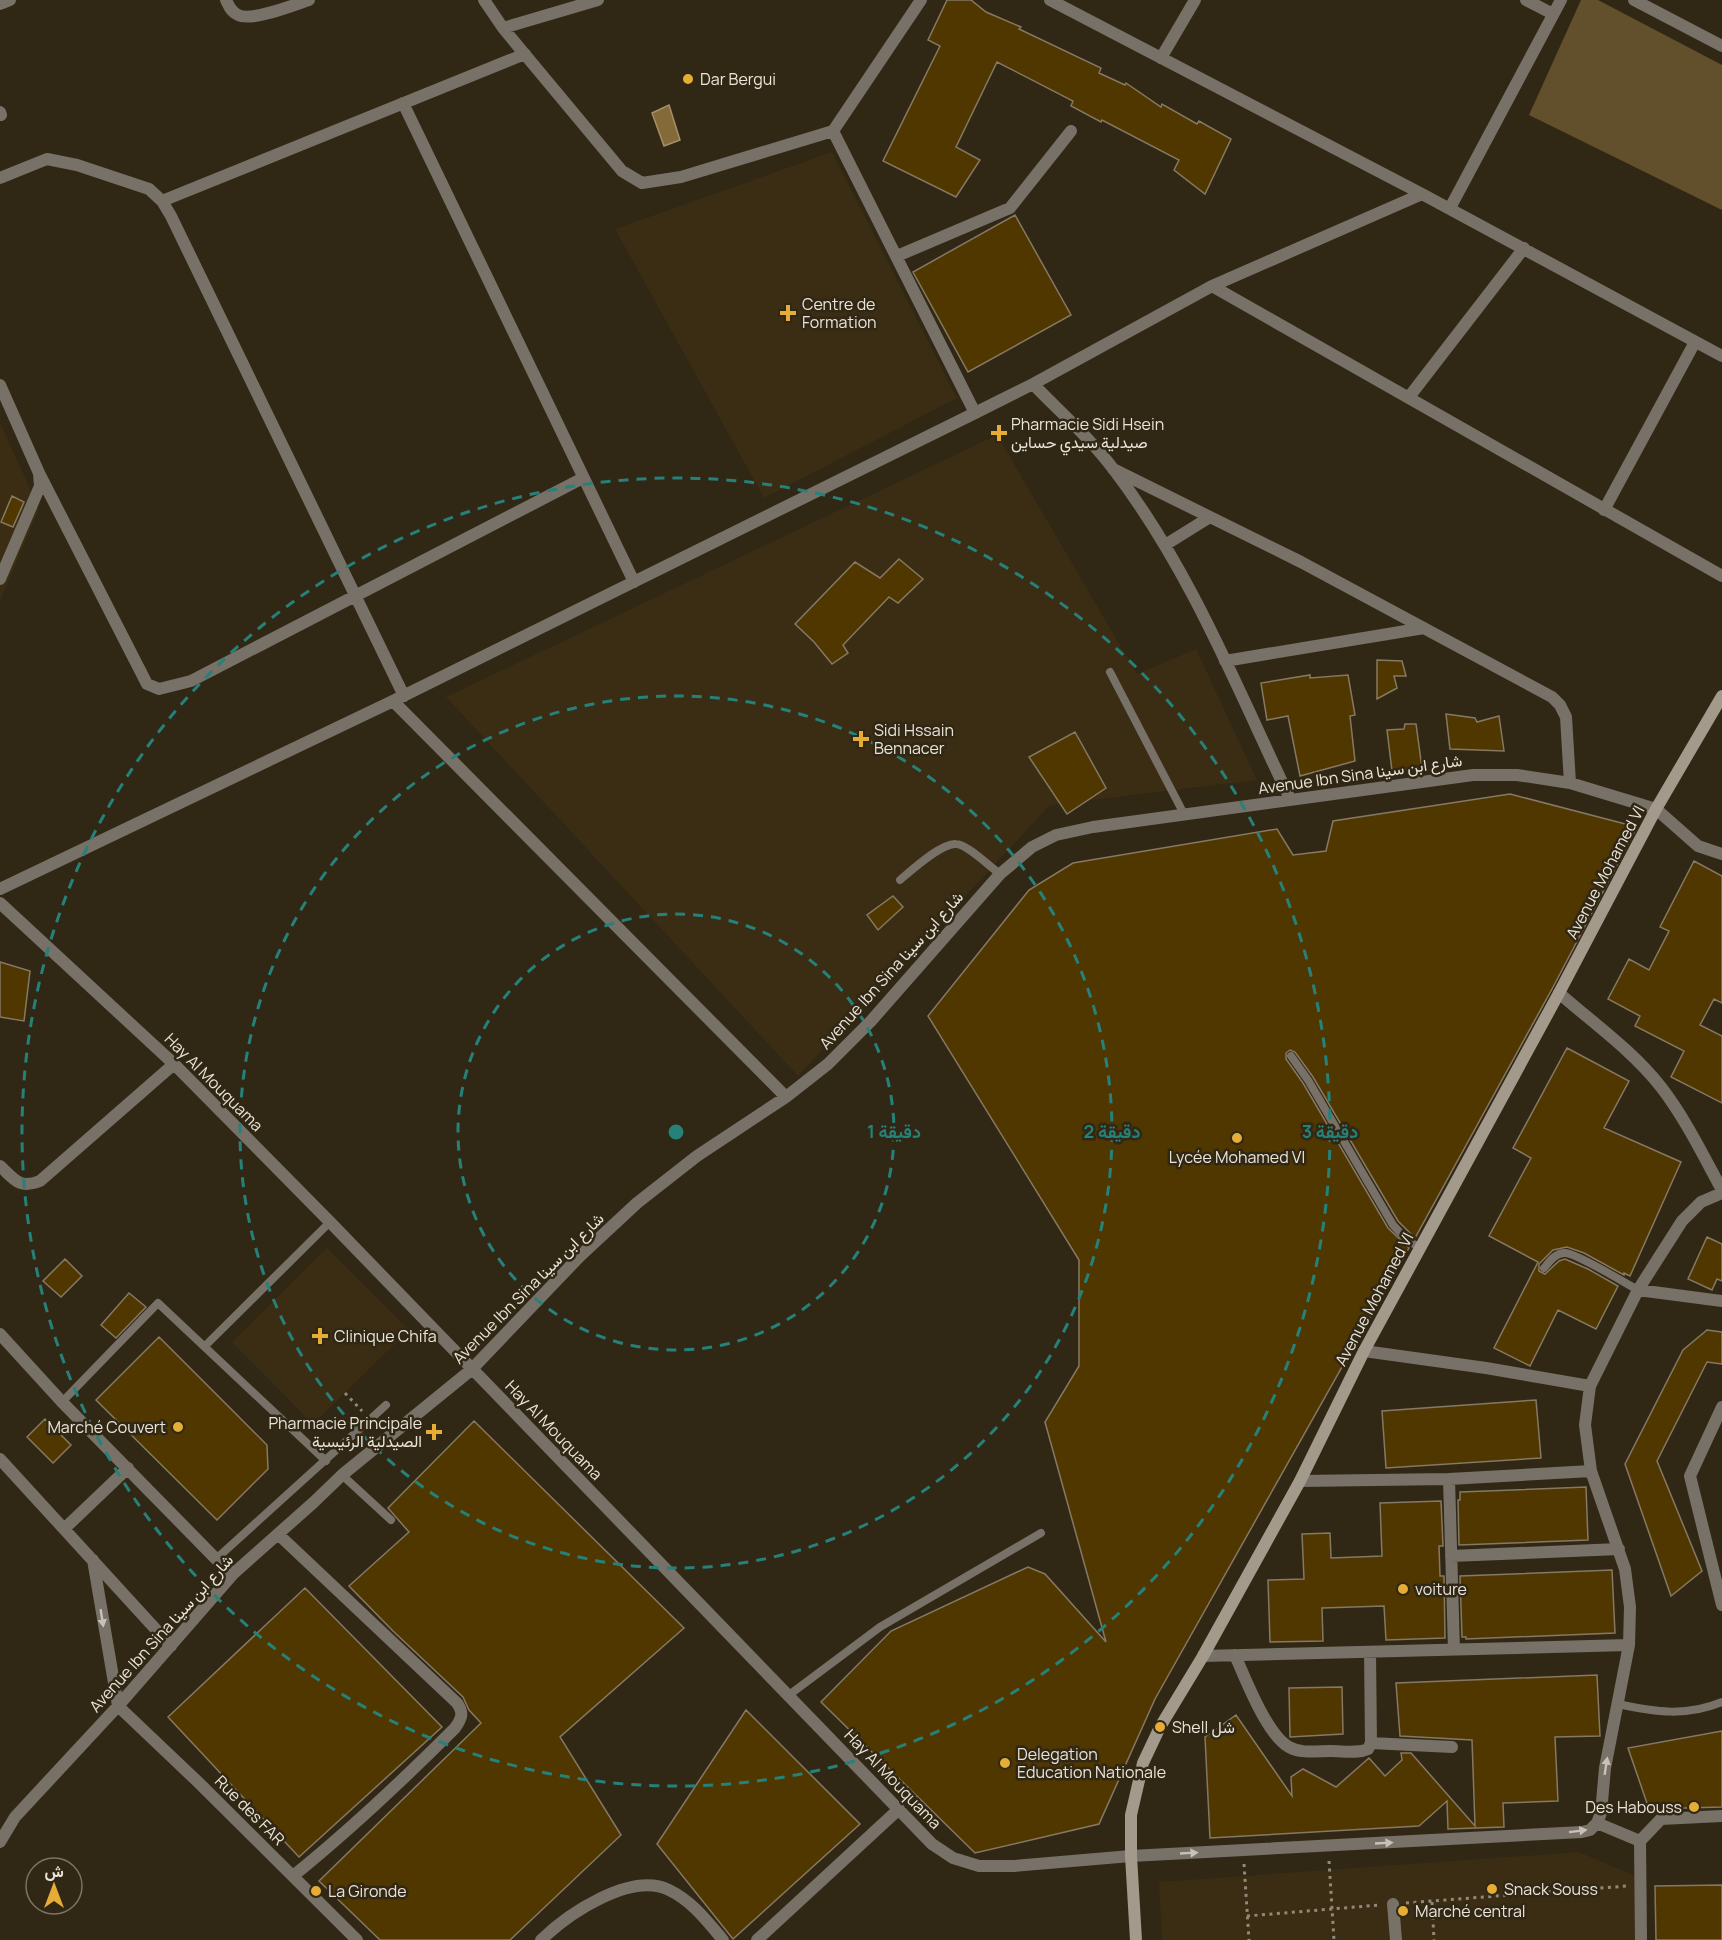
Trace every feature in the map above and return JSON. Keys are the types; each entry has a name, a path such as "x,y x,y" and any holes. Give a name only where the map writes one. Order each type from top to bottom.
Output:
{"main road":[{"name":"Avenue Mohamed VI","path":"1136,1940 1131,1815 1143,1763 1160,1727 1203,1656 1300,1481 1364,1351 1559,993 1656,809 1722,696"}],"street":[{"path":"0,4 10,0"},
{"path":"226,0 231,10 240,16 251,17 309,0"},
{"path":"483,0 622,171 642,183 681,177 833,131 921,0"},
{"path":"503,27 598,0"},
{"path":"1050,0 1450,208 1722,356"},
{"path":"1161,58 1195,0"},
{"path":"1526,0 1553,14"},
{"path":"1450,208 1561,0"},
{"path":"1634,0 1722,46"},
{"path":"162,201 525,54"},
{"path":"403,103 634,582"},
{"path":"833,131 975,413"},
{"path":"897,256 1010,208 1071,131"},
{"path":"0,178 47,159 77,165 149,189 162,201 356,596 399,699 786,1097"},
{"path":"0,889 399,699 975,413 1033,384 1212,286 1422,194"},
{"path":"1409,397 1524,248"},
{"path":"1212,286 1722,576"},
{"path":"1604,510 1695,342"},
{"path":"1033,384 1113,469 1165,545 1225,662 1290,799"},
{"path":"0,385 39,473 147,684 159,689 191,681 584,478"},
{"path":"1113,469 1301,562 1552,697 1560,705 1566,717 1570,783"},
{"path":"0,579 40,486 39,473"},
{"path":"1165,545 1209,517"},
{"path":"1225,662 1424,628"},
{"name":"Avenue Ibn Sina شارع ابن سينا","path":"0,1842 15,1817 118,1706 233,1574 342,1475 471,1370 580,1256 637,1203 697,1156 786,1097 828,1064 871,1021 1000,874 1032,847 1056,835 1093,827 1473,775 1517,775 1570,783 1656,809"},
{"path":"1656,809 1698,846 1721,855"},
{"name":"Hay Al Mouquama","path":"0,903 174,1064 932,1844 953,1858 979,1866 1014,1866 1131,1856 1582,1832 1590,1830 1597,1823"},
{"path":"1559,993 1632,1057 1660,1087 1685,1122 1722,1191 1701,1202 1682,1221 1638,1290 1590,1386 1585,1425 1591,1471 1619,1549 1628,1584 1630,1606 1629,1645 1605,1768 1601,1813 1597,1823 1640,1841"},
{"path":"0,1166 18,1183 28,1186 40,1181 174,1064"},
{"path":"1638,1290 1722,1301"},
{"path":"0,1335 62,1402 233,1574"},
{"path":"1364,1351 1486,1368 1590,1386"},
{"path":"1722,1407 1690,1476 1722,1605"},
{"path":"0,1459 171,1646"},
{"path":"65,1528 128,1468"},
{"path":"1300,1481 1449,1479 1591,1471"},
{"path":"1449,1479 1454,1650"},
{"path":"279,1534 462,1710 462,1718 438,1745 342,1837 293,1876"},
{"path":"1451,1556 1619,1549"},
{"path":"93,1560 118,1706"},
{"path":"1203,1656 1629,1645"},
{"path":"1235,1655 1254,1701 1280,1739 1289,1747 1302,1751 1358,1752 1368,1749 1371,1743 1370,1652"},
{"name":"Rue des FAR","path":"118,1706 357,1940"},
{"path":"1371,1743 1452,1747"},
{"path":"757,1940 899,1809"},
{"path":"1641,1940 1640,1841 1661,1819 1722,1816"},
{"path":"541,1940 556,1925 592,1902 617,1892 644,1886 667,1888 683,1898 701,1913 723,1940"},
{"path":"1393,1904 1396,1940"}],"lane":[{"path":"1110,672 1185,816"},
{"path":"900,880 921,862 946,846 957,843 1000,874"},
{"path":"1291,1056 1308,1080 1393,1225 1406,1239 1420,1248"},
{"path":"205,1346 330,1222"},
{"path":"1544,1268 1554,1256 1565,1253 1578,1257 1638,1290"},
{"path":"62,1402 158,1303 326,1461"},
{"path":"216,1559 386,1405"},
{"path":"342,1475 391,1520"},
{"path":"789,1695 880,1627 1041,1533"},
{"path":"1618,1704 1661,1713 1701,1709 1722,1702"}],"path":[{"path":"345,1393 370,1419"},
{"path":"1328,1846 1334,1940"},
{"path":"1243,1851 1249,1940"},
{"path":"1247,1916 1641,1885"},
{"path":"1432,1902 1434,1940"}],"shaded area":[{"path":"1581,0 1598,0 1722,65 1722,210 1529,115"},
{"path":"669,105 680,140 664,146 652,113"},
{"name":"Centre de Formation","path":"832,152 957,398 764,498 615,229"},
{"path":"0,422 39,509 0,601"},
{"name":"Sidi Hssain Bennacer","path":"997,435 1137,674 1196,649 1257,780 1050,805 798,1076 446,697"},
{"name":"Clinique Chifa","path":"327,1248 409,1330 313,1424 232,1342"},
{"name":"Marché central","path":"1579,1852 1645,1880 1646,1940 1162,1940 1159,1882"}],"building":[{"path":"947,0 971,0 986,12 1021,27 1019,29 1101,68 1099,73 1125,85 1126,83 1161,107 1162,104 1197,124 1199,121 1231,139 1205,194 1174,170 1179,160 1071,106 1073,101 997,62 956,147 980,160 956,197 883,161 940,46 928,40"},
{"path":"1015,215 1071,315 968,372 913,272"},
{"path":"12,496 24,502 13,527 1,522"},
{"path":"899,559 923,579 898,603 889,597 843,645 848,653 832,664 795,624 855,562 880,578"},
{"path":"1377,660 1402,661 1406,676 1394,676 1397,688 1377,699"},
{"path":"1310,675 1310,678 1348,675 1355,715 1350,716 1355,761 1300,776 1288,716 1267,720 1261,683"},
{"path":"1446,714 1475,718 1477,722 1499,716 1504,751 1450,749"},
{"path":"1405,724 1416,724 1422,768 1392,771 1387,730 1404,729"},
{"path":"1075,732 1106,788 1067,814 1029,757"},
{"name":"Lycée Mohamed VI","path":"1510,794 1637,827 1552,989 1415,1238 1398,1221 1313,1077 1295,1052 1290,1050 1286,1053 1286,1059 1303,1083 1388,1228 1409,1248 1155,1699 1099,1824 975,1853 821,1702 891,1631 1028,1567 1045,1574 1106,1642 1045,1422 1079,1366 1079,1260 928,1016 1029,890 1073,863 1277,829 1293,855 1326,851 1333,821"},
{"path":"1694,861 1722,876 1722,1003 1714,999 1700,1025 1722,1036 1722,1103 1671,1077 1684,1051 1635,1026 1640,1016 1608,999 1629,959 1649,970 1669,931 1660,927"},
{"path":"893,896 903,907 878,930 867,915"},
{"path":"0,962 30,971 24,1021 0,1017"},
{"path":"1567,1048 1629,1081 1604,1128 1681,1162 1630,1276 1567,1247 1553,1250 1539,1264 1539,1271 1545,1274 1559,1261 1565,1259 1618,1286 1596,1329 1558,1310 1530,1366 1494,1348 1538,1262 1489,1236 1531,1158 1513,1148"},
{"path":"1707,1237 1722,1244 1722,1281 1717,1279 1712,1290 1688,1279"},
{"path":"65,1259 82,1276 61,1297 43,1281"},
{"path":"129,1293 146,1307 116,1338 101,1325"},
{"path":"1707,1330 1722,1332 1722,1364 1707,1362 1657,1461 1702,1571 1671,1596 1625,1464 1683,1350"},
{"path":"159,1337 267,1445 268,1469 217,1520 96,1400"},
{"path":"1536,1400 1541,1458 1386,1468 1382,1411"},
{"path":"45,1419 71,1445 53,1463 27,1437"},
{"path":"474,1421 684,1628 560,1737 621,1835 510,1940 380,1940 319,1881 481,1723 469,1710 463,1697 349,1586 409,1532 388,1508"},
{"path":"1586,1487 1588,1540 1459,1545 1458,1500 1460,1500 1460,1492"},
{"path":"1441,1501 1443,1546 1439,1546 1440,1576 1444,1576 1445,1638 1386,1640 1384,1606 1322,1608 1323,1641 1270,1642 1268,1580 1304,1579 1302,1534 1330,1533 1331,1558 1382,1556 1380,1503"},
{"path":"1612,1570 1615,1633 1466,1639 1462,1637 1460,1576"},
{"path":"305,1588 442,1727 299,1857 168,1717"},
{"path":"1597,1675 1600,1736 1555,1737 1558,1801 1503,1803 1504,1827 1448,1829 1447,1801 1419,1826 1210,1838 1205,1737 1236,1715 1292,1796 1291,1777 1303,1769 1336,1787 1369,1758 1385,1776 1402,1760 1401,1753 1411,1753 1475,1826 1472,1740 1400,1736 1396,1683"},
{"path":"1342,1687 1343,1734 1290,1737 1289,1688"},
{"path":"746,1710 860,1824 733,1939 657,1844"},
{"path":"1722,1731 1722,1807 1649,1809 1628,1748"},
{"path":"1722,1885 1722,1940 1656,1940 1655,1886"}],"place":[{"name":"Dar Bergui","path":"688,79"},
{"name":"Centre de Formation","path":"788,313"},
{"name":"Pharmacie Sidi Hsein صيدلية سيدي حساين","path":"999,433"},
{"name":"Sidi Hssain Bennacer","path":"861,739"},
{"name":"Lycée Mohamed VI","path":"1237,1138"},
{"name":"Clinique Chifa","path":"320,1336"},
{"name":"Marché Couvert","path":"178,1427"},
{"name":"Pharmacie Principale الصيدلية الرئيسية","path":"434,1432"},
{"name":"voiture","path":"1403,1589"},
{"name":"Shell شل","path":"1160,1727"},
{"name":"Delegation Education Nationale","path":"1005,1763"},
{"name":"Des Habouss","path":"1694,1807"},
{"name":"Snack Souss","path":"1492,1889"},
{"name":"La Gironde","path":"316,1891"},
{"name":"Marché central","path":"1403,1911"}]}
